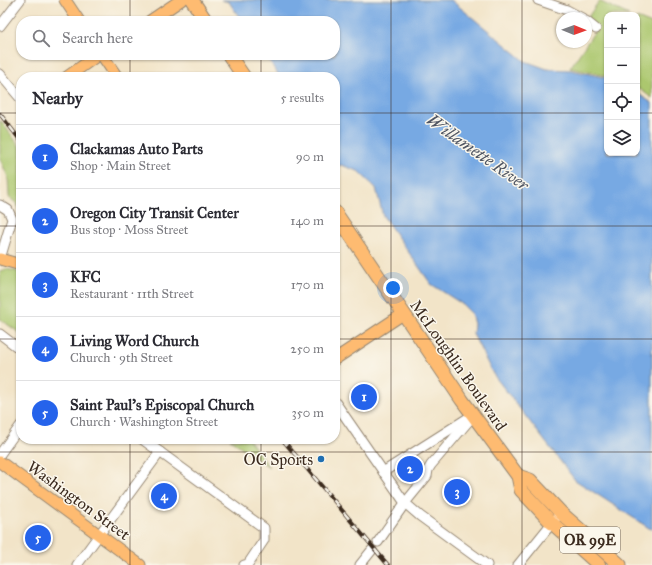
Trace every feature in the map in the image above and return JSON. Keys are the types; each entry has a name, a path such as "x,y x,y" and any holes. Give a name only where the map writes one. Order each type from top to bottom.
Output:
{"highway":[{"path":"192,0 203,16"},
{"path":"232,60 241,72"},
{"name":"McLoughlin Boulevard","path":"340,220 473,416 518,476 521,490 552,523 599,565"},
{"name":"McLoughlin Boulevard","path":"518,476 530,480 561,513 620,565"}],"main road":[{"path":"65,0 76,16"},
{"path":"157,16 181,0"},
{"path":"74,72 91,60"},
{"path":"105,60 114,72"},
{"path":"0,259 16,264"},
{"path":"340,356 403,314"},
{"name":"Washington Street","path":"0,462 140,565"}],"street":[{"path":"0,26 20,0"},
{"path":"538,0 571,12"},
{"path":"592,26 596,29"},
{"path":"0,74 16,93"},
{"path":"0,259 12,222 12,217 4,208"},
{"path":"0,334 16,346"},
{"path":"340,409 406,503 487,565"},
{"path":"383,472 473,416"},
{"path":"360,565 428,476 428,470 431,465 473,416"},
{"path":"0,454 16,433"},
{"path":"149,444 264,528 264,540 248,564 244,565"},
{"path":"77,565 160,452"},
{"path":"518,565 561,513"}],"green space":[{"path":"599,1 623,12 604,12 604,75 570,68 584,48 592,48 592,35 597,28 592,24 591,12"},
{"path":"640,19 652,24 652,98 640,89"},
{"path":"0,120 16,141 16,203 9,197 8,177 0,159"},
{"path":"6,269 16,271 16,330 0,319 0,271"},
{"path":"237,444 253,444 269,467"}],"water":[{"name":"Willamette River","path":"221,0 451,0 525,61 547,69 571,70 604,77 604,156 640,156 640,95 652,103 652,530 575,480 493,374 473,334 474,324 471,313 462,304 431,284 383,216 376,188 358,171 340,165 340,72 277,72 268,60 340,60 340,16 239,16 229,2"}],"railway":[{"path":"0,114 16,135"},
{"path":"286,444 388,565"}],"place":[{"name":"Clackamas Auto Parts","path":"364,397"},
{"name":"OC Sports","path":"321,459"},
{"name":"Oregon City Transit Center","path":"410,469"},
{"name":"KFC","path":"457,492"},
{"name":"Living Word Church","path":"164,496"},
{"name":"Saint Paul's Episcopal Church","path":"38,538"}]}
